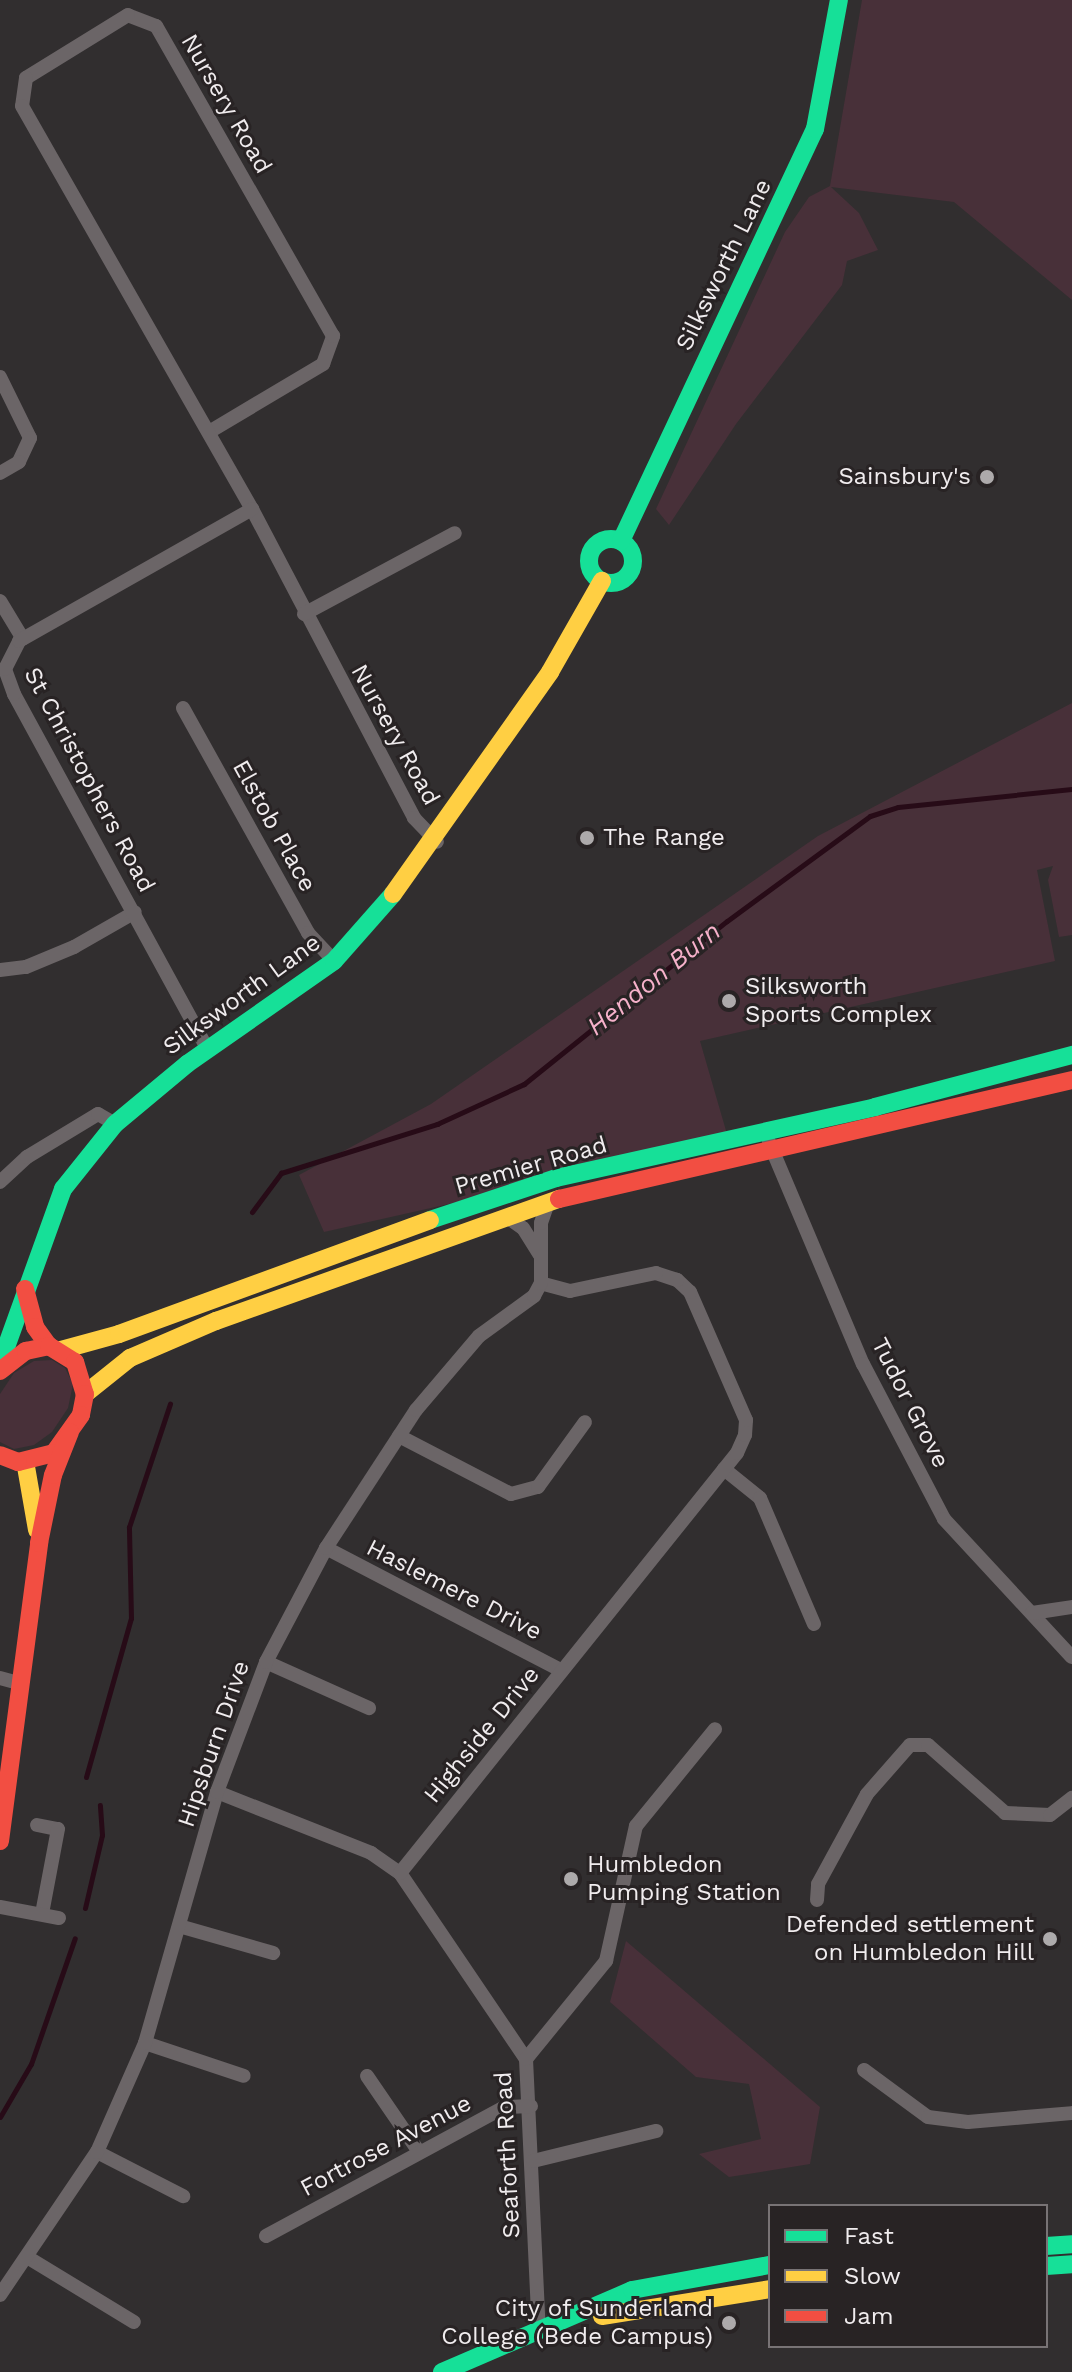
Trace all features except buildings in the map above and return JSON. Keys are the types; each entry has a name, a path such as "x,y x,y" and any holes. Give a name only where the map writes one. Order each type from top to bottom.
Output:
{"main road":[{"name":"Silksworth Lane","path":"0,1364 63,1189 115,1124 208,1050 334,961 437,842 550,672 602,581 622,580 631,570 630,551 621,541 815,129 839,0"},
{"path":"602,581 592,572 591,551 607,539 621,541"},
{"name":"Premier Road","path":"0,1371 26,1351 119,1334 378,1237 556,1178 767,1132 1072,1055"},
{"name":"Premier Road","path":"25,1461 54,1453 70,1432 85,1394 130,1358 216,1321 548,1203 1072,1080"},
{"path":"25,1289 35,1327 55,1348 75,1362 85,1394"},
{"path":"0,1841 5,1771 39,1543 53,1475 70,1432"},
{"path":"0,1455 25,1461 39,1543"},
{"path":"1048,2246 1072,2244"},
{"path":"1048,2266 1072,2264"},
{"path":"442,2372 632,2290 768,2265"},
{"path":"539,2330 768,2289"}],"street":[{"name":"Nursery Road","path":"209,432 323,364 333,336 156,26 128,15 26,78 22,106 252,509 304,614 414,818 437,842"},
{"path":"0,377 30,438 19,462 0,473"},
{"name":"St Christophers Road","path":"208,1050 9,684 6,661 23,639 252,509"},
{"path":"304,614 455,533"},
{"path":"0,601 23,639"},
{"name":"Elstob Place","path":"183,708 308,933 334,961"},
{"path":"1,974 74,947 135,912"},
{"path":"0,1182 27,1157 98,1114 115,1124"},
{"name":"Tudor Grove","path":"767,1132 771,1151 863,1364 944,1519 1072,1657"},
{"path":"541,1283 539,1255 548,1203"},
{"path":"507,1217 523,1228 539,1255"},
{"name":"Highside Drive","path":"400,1873 737,1453 746,1420 690,1292 656,1273 570,1291 541,1283"},
{"name":"Hipsburn Drive","path":"0,2295 97,2152 145,2043 217,1792 266,1662 326,1548 447,1368 479,1336 534,1296 541,1283"},
{"path":"399,1436 511,1494 538,1487 585,1422"},
{"path":"724,1469 760,1498 814,1624"},
{"name":"Haslemere Drive","path":"326,1548 562,1671"},
{"path":"1032,1613 1072,1607"},
{"path":"266,1662 369,1708"},
{"path":"0,1678 19,1683"},
{"path":"526,2059 606,1961 636,1826 715,1729"},
{"path":"817,1900 818,1884 867,1794 910,1745 928,1745 1005,1813 1050,1815 1072,1798"},
{"path":"217,1792 371,1853 400,1873"},
{"path":"37,1825 58,1829 42,1914"},
{"name":"Seaforth Road","path":"400,1873 526,2059 531,2106 539,2330"},
{"path":"0,1907 59,1918"},
{"path":"179,1926 273,1953"},
{"path":"145,2043 244,2076"},
{"path":"864,2070 928,2117 968,2122 1072,2113"},
{"path":"367,2076 419,2152"},
{"name":"Fortrose Avenue","path":"266,2236 505,2107 531,2106"},
{"path":"533,2161 656,2131"},
{"path":"97,2152 183,2196"},
{"path":"27,2257 134,2322"}],"shaded area":[{"path":"862,0 1072,0 1072,300 954,202 831,187 859,213 878,250 847,261 842,285 736,424 669,525 656,509 785,232 809,197 830,186"},
{"name":"Silksworth Sports Complex","path":"1072,703 1072,935 1059,937 1048,880 1053,866 1037,870 1055,961 700,1041 729,1141 324,1232 299,1175 431,1104 818,836"},
{"path":"52,1360 65,1368 73,1384 68,1408 52,1432 34,1445 14,1449 0,1442 0,1394 14,1373 34,1361"},
{"path":"626,1941 820,2107 810,2164 729,2177 699,2154 761,2139 749,2084 696,2077 610,2002"}],"waterway":[{"name":"Hendon Burn","path":"252,1212 281,1173 437,1124 524,1084 727,921 870,816 898,807 1072,789"},
{"name":"Hendon Burn","path":"86,1777 131,1618 129,1527 170,1404"},
{"name":"Hendon Burn","path":"85,1908 102,1835 100,1805"},
{"name":"Hendon Burn","path":"0,2117 31,2064 75,1938"}],"traffic: fast":[{"path":"621,541 815,129 839,0"},
{"path":"611,539 626,546 633,561 626,576 611,583 596,576 589,561 596,546 611,539"},
{"path":"0,1364 63,1189 115,1124 187,1064 334,961 393,894"},
{"path":"430,1220 556,1178 875,1107 1072,1055"},
{"path":"1048,2246 1072,2244"},
{"path":"1048,2266 1072,2264"},
{"path":"442,2372 632,2290 768,2265"}],"traffic: slow":[{"path":"393,894 550,672 602,581"},
{"path":"85,1394 130,1358 216,1321 559,1199"},
{"path":"61,1350 119,1334 430,1220"},
{"path":"25,1461 37,1530"},
{"path":"602,2316 768,2289"}],"traffic: jam":[{"path":"559,1199 1072,1080"},
{"path":"25,1289 35,1327 49,1346"},
{"path":"0,1371 26,1351 49,1346 75,1362 85,1394 81,1415 54,1453 18,1462 0,1455"},
{"path":"0,1841 39,1543 53,1475 70,1432"}],"place":[{"name":"Sainsbury's","path":"987,477"},
{"name":"The Range","path":"587,838"},
{"name":"Silksworth Sports Complex","path":"729,1001"},
{"name":"Humbledon Pumping Station","path":"571,1879"},
{"name":"Defended settlement on Humbledon Hill","path":"1050,1939"},
{"name":"City of Sunderland College (Bede Campus)","path":"729,2323"}]}
